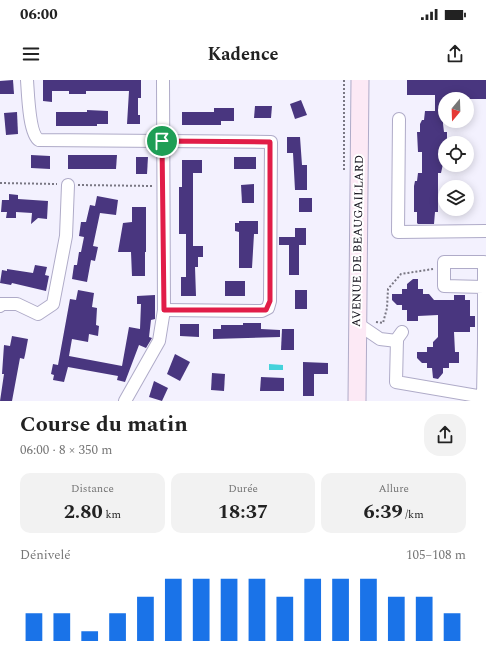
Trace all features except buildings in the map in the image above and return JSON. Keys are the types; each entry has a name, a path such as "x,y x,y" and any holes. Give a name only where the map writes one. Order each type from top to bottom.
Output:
{"main road":[{"name":"AVENUE DE BEAUGAILLARD","path":"357,401 360,80"}],"street":[{"path":"27,80 32,126 34,135 39,140 270,142 270,301 268,308 262,310 164,310"},
{"path":"125,401 159,341 164,310 162,141 163,80"},
{"path":"399,119 398,232 486,231"},
{"path":"0,306 1,304 17,304 38,314 54,304 66,236 68,185"},
{"path":"358,323 380,339 399,336 396,382 484,397 485,342 484,262 444,262 444,286 484,287"}],"path":[{"path":"0,183 163,186"},
{"path":"358,323 384,322 387,308 388,289 401,274 444,268"}],"water":[{"path":"269,364 283,365 283,370 269,370"}],"route":[{"path":"162,141 270,142 270,301 266,310 164,310 162,141"}]}
